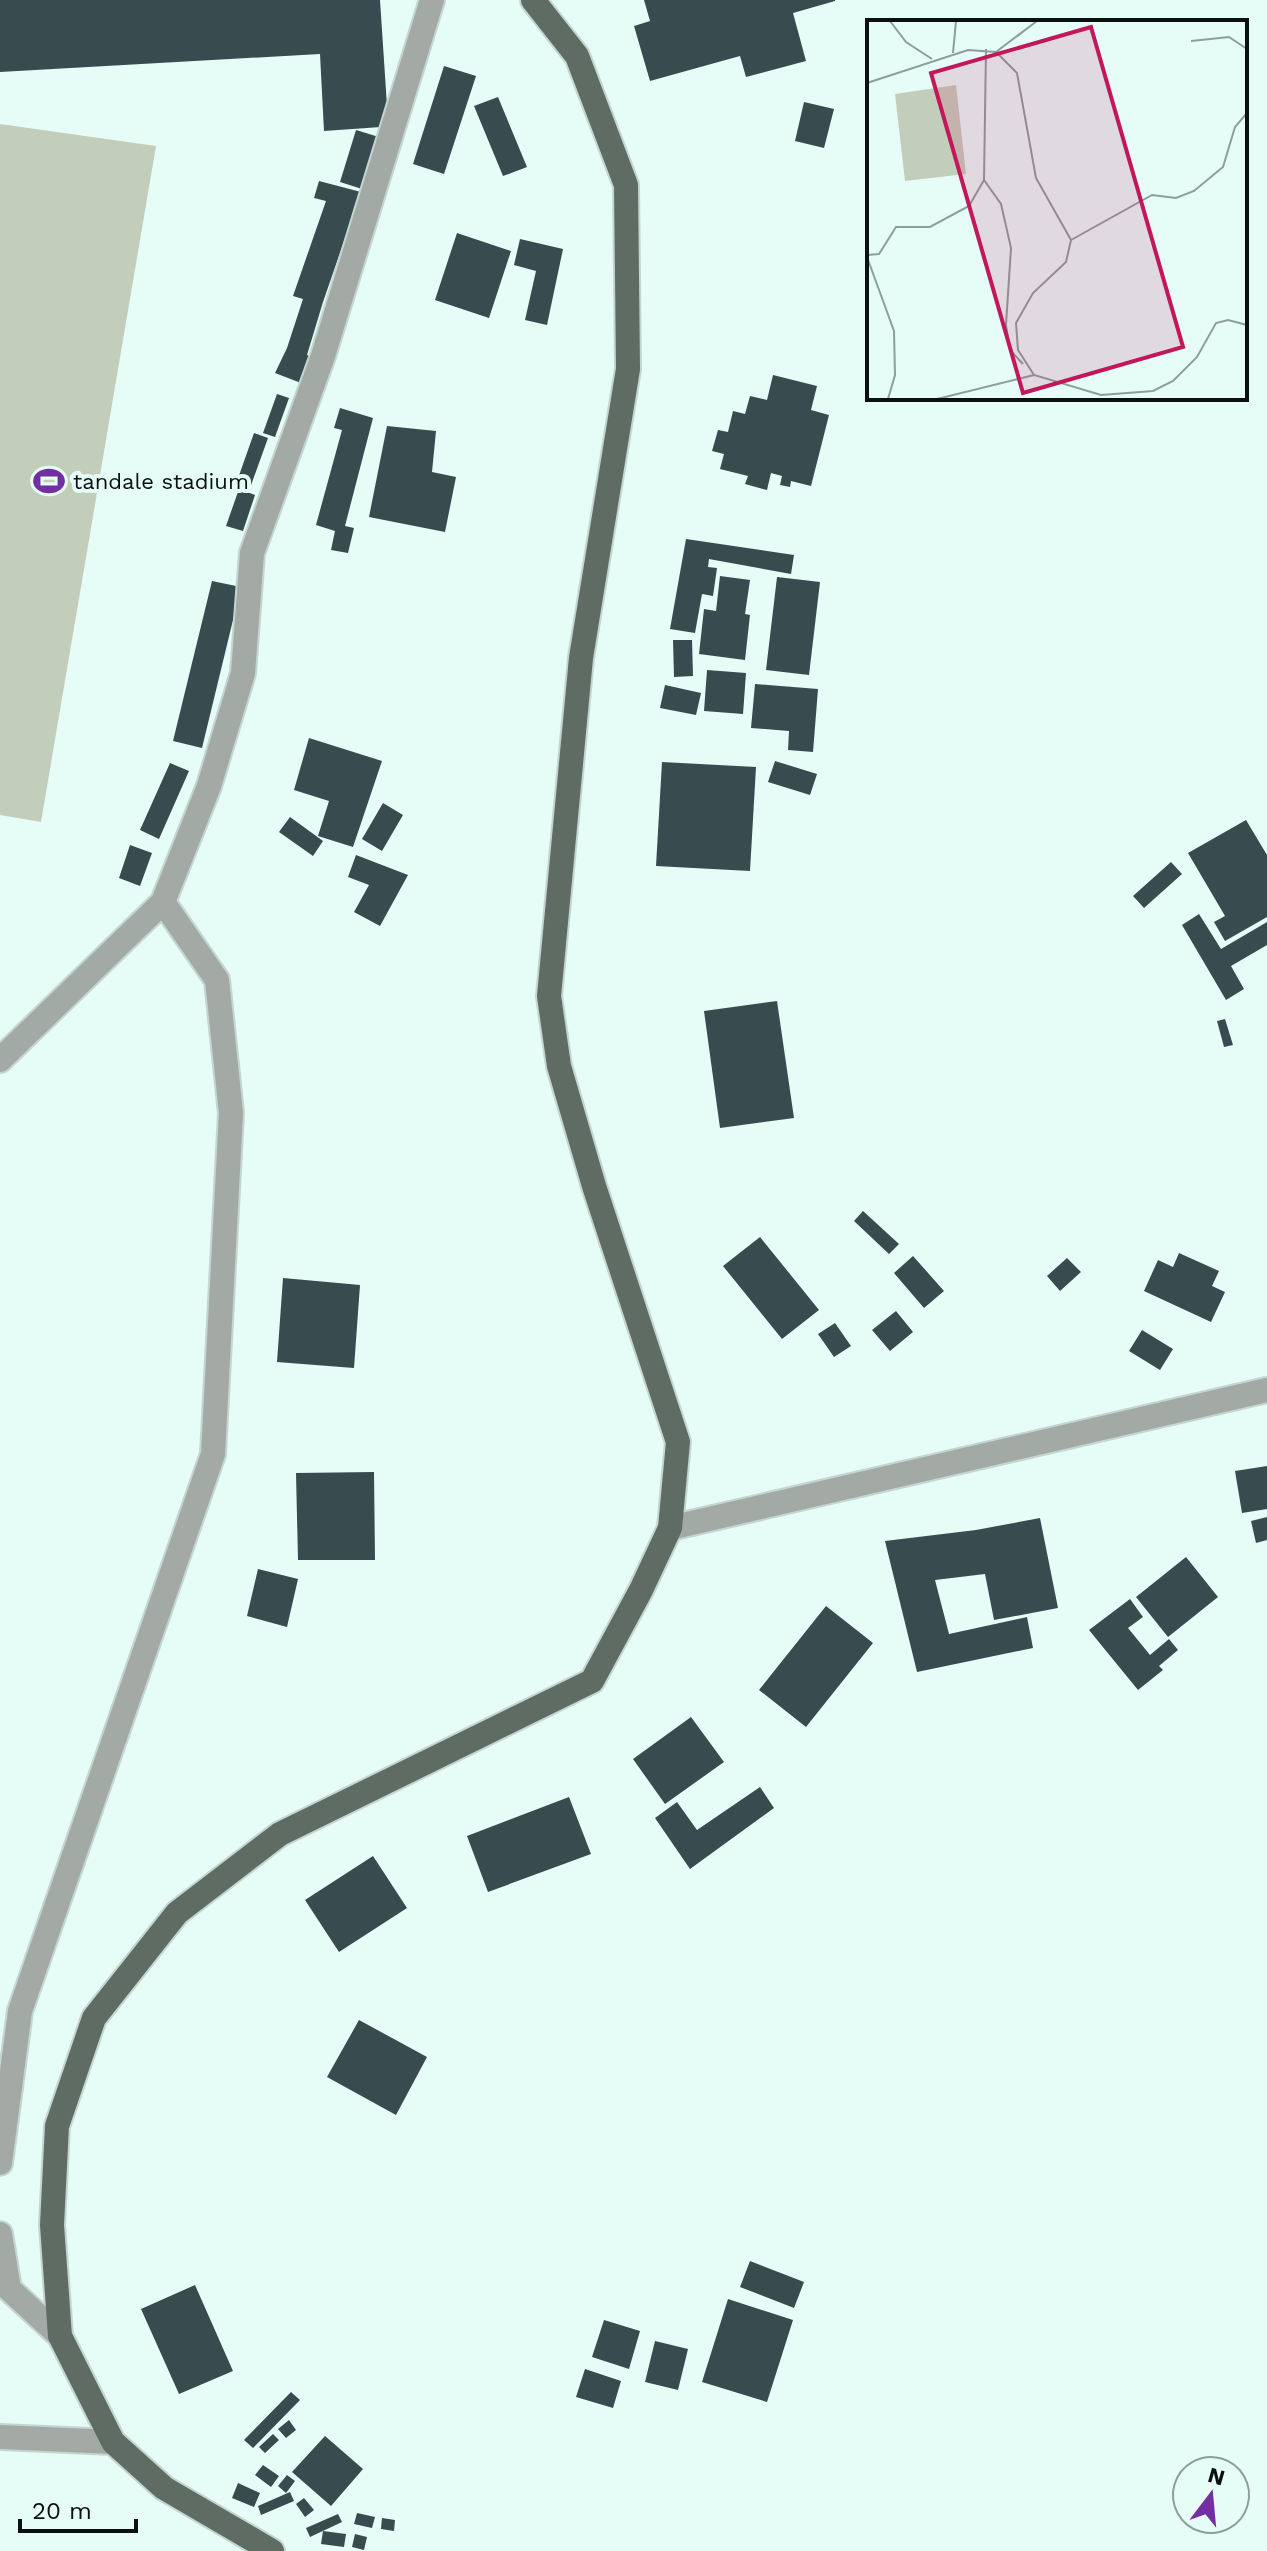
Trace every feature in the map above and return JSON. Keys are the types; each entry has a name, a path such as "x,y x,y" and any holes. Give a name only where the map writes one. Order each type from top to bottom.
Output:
{"main road":[{"path":"272,2551 164,2488 113,2442 60,2336 52,2225 57,2126 94,2018 177,1913 280,1834 592,1681 670,1528 678,1442 594,1186 559,1066 549,996 581,658 628,369 626,185 577,56 533,0"}],"street":[{"path":"0,1060 163,902 209,786 243,673 252,553 323,356 432,0"},
{"path":"0,2163 20,2011 213,1454 231,1113 217,980 163,902"},
{"path":"670,1528 1267,1390"},
{"path":"0,2234 9,2289 60,2336"},
{"path":"0,2437 113,2442"}],"green space":[{"name":"tandale stadium","path":"0,124 156,146 41,822 0,815"}],"building":[{"path":"0,0 380,0 388,121 381,121 381,127 324,131 320,54 0,72"},
{"path":"644,0 835,1 793,13 806,61 746,77 740,56 650,81 634,26 650,21"},
{"path":"444,66 476,76 444,174 413,164"},
{"path":"498,97 527,167 503,176 474,106"},
{"path":"804,102 834,109 824,148 795,141"},
{"path":"356,130 379,137 362,189 340,182"},
{"path":"319,181 361,192 323,302 307,355 311,357 301,383 275,373 303,299 293,296 326,201 314,198"},
{"path":"457,233 511,251 489,318 435,300"},
{"path":"520,239 563,249 547,325 525,320 536,271 514,265"},
{"path":"773,375 817,386 811,410 829,415 811,486 791,481 790,487 780,485 782,476 771,473 767,490 745,484 748,476 720,469 724,454 712,451 718,430 728,432 733,411 745,414 750,396 767,400"},
{"path":"277,394 289,398 275,437 263,433"},
{"path":"340,408 373,418 345,526 354,528 348,553 331,550 335,531 316,525 342,430 334,428"},
{"path":"387,426 436,431 432,472 456,477 445,532 369,517"},
{"path":"254,433 268,438 250,488 236,484"},
{"path":"239,489 255,495 243,531 226,526"},
{"path":"686,539 794,555 791,574 709,559 708,567 717,568 713,596 702,594 695,633 670,629"},
{"path":"720,576 750,580 745,614 750,615 745,660 699,654 704,609 716,611"},
{"path":"777,577 820,582 809,675 766,670"},
{"path":"212,581 241,587 202,748 173,741"},
{"path":"673,640 692,640 693,676 674,677"},
{"path":"707,670 746,673 743,714 704,711"},
{"path":"755,684 818,689 813,752 788,750 789,731 751,728"},
{"path":"665,685 701,693 696,715 660,708"},
{"path":"309,738 382,761 353,847 318,836 329,801 294,790"},
{"path":"775,761 817,774 810,795 768,782"},
{"path":"662,762 756,767 750,871 656,866"},
{"path":"170,763 189,771 159,839 140,830"},
{"path":"383,803 403,815 382,851 362,839"},
{"path":"290,817 323,841 313,856 279,832"},
{"path":"1246,820 1267,855 1267,917 1225,941 1214,922 1225,916 1188,853"},
{"path":"130,845 152,853 140,886 119,878"},
{"path":"356,855 408,875 380,926 354,912 369,885 348,877"},
{"path":"1171,862 1182,874 1144,908 1133,896"},
{"path":"1199,914 1221,949 1267,922 1267,945 1231,966 1244,989 1226,1000 1182,925"},
{"path":"777,1001 794,1118 720,1128 704,1011"},
{"path":"1225,1019 1233,1045 1224,1047 1217,1021"},
{"path":"863,1211 899,1244 889,1254 854,1221"},
{"path":"760,1237 819,1310 782,1339 723,1266"},
{"path":"1179,1253 1219,1271 1212,1286 1225,1292 1211,1322 1144,1291 1158,1260 1173,1267"},
{"path":"913,1256 944,1291 924,1308 894,1273"},
{"path":"1067,1258 1081,1272 1060,1291 1047,1276"},
{"path":"283,1278 360,1285 354,1368 277,1362"},
{"path":"896,1311 913,1332 890,1351 872,1330"},
{"path":"835,1323 851,1346 834,1357 818,1334"},
{"path":"1142,1330 1173,1349 1160,1370 1129,1351"},
{"path":"1267,1466 1267,1509 1242,1513 1235,1471"},
{"path":"374,1472 375,1560 298,1560 296,1473"},
{"path":"1267,1517 1267,1540 1256,1543 1251,1521"},
{"path":"1040,1518 1058,1608 994,1620 985,1574 935,1580 949,1634 1027,1617 1033,1648 917,1672 885,1541 976,1530"},
{"path":"1186,1557 1218,1597 1168,1637 1136,1597"},
{"path":"258,1569 298,1579 287,1627 247,1616"},
{"path":"1130,1599 1143,1617 1128,1628 1150,1655 1169,1639 1178,1650 1159,1666 1163,1670 1138,1690 1089,1630"},
{"path":"826,1606 873,1643 806,1727 759,1690"},
{"path":"691,1717 724,1762 665,1804 633,1759"},
{"path":"760,1787 774,1808 690,1869 655,1818 677,1802 697,1830"},
{"path":"569,1797 591,1854 488,1892 467,1836"},
{"path":"373,1856 407,1908 339,1952 305,1900"},
{"path":"359,2020 427,2057 396,2115 327,2077"},
{"path":"750,2261 804,2282 794,2308 740,2287"},
{"path":"195,2285 233,2371 179,2394 141,2309"},
{"path":"728,2299 793,2320 767,2402 702,2382"},
{"path":"604,2320 640,2331 629,2369 592,2357"},
{"path":"655,2341 688,2349 678,2390 645,2382"},
{"path":"585,2369 621,2381 613,2408 576,2397"},
{"path":"291,2392 300,2400 253,2448 244,2440"},
{"path":"289,2420 296,2430 286,2438 278,2429"},
{"path":"273,2434 279,2440 265,2453 259,2447"},
{"path":"325,2436 363,2469 331,2506 292,2472"},
{"path":"263,2465 279,2476 271,2487 255,2475"},
{"path":"287,2475 295,2481 286,2493 278,2486"},
{"path":"238,2483 260,2493 254,2507 232,2498"},
{"path":"290,2492 294,2501 261,2515 258,2506"},
{"path":"304,2498 314,2510 305,2517 296,2504"},
{"path":"357,2513 375,2517 372,2528 354,2524"},
{"path":"338,2514 342,2522 310,2537 306,2528"},
{"path":"382,2518 395,2520 394,2531 381,2529"},
{"path":"323,2531 346,2534 344,2547 321,2544"},
{"path":"355,2534 367,2537 364,2550 352,2547"}],"place":[{"name":"tandale stadium","path":"49,481"}]}
